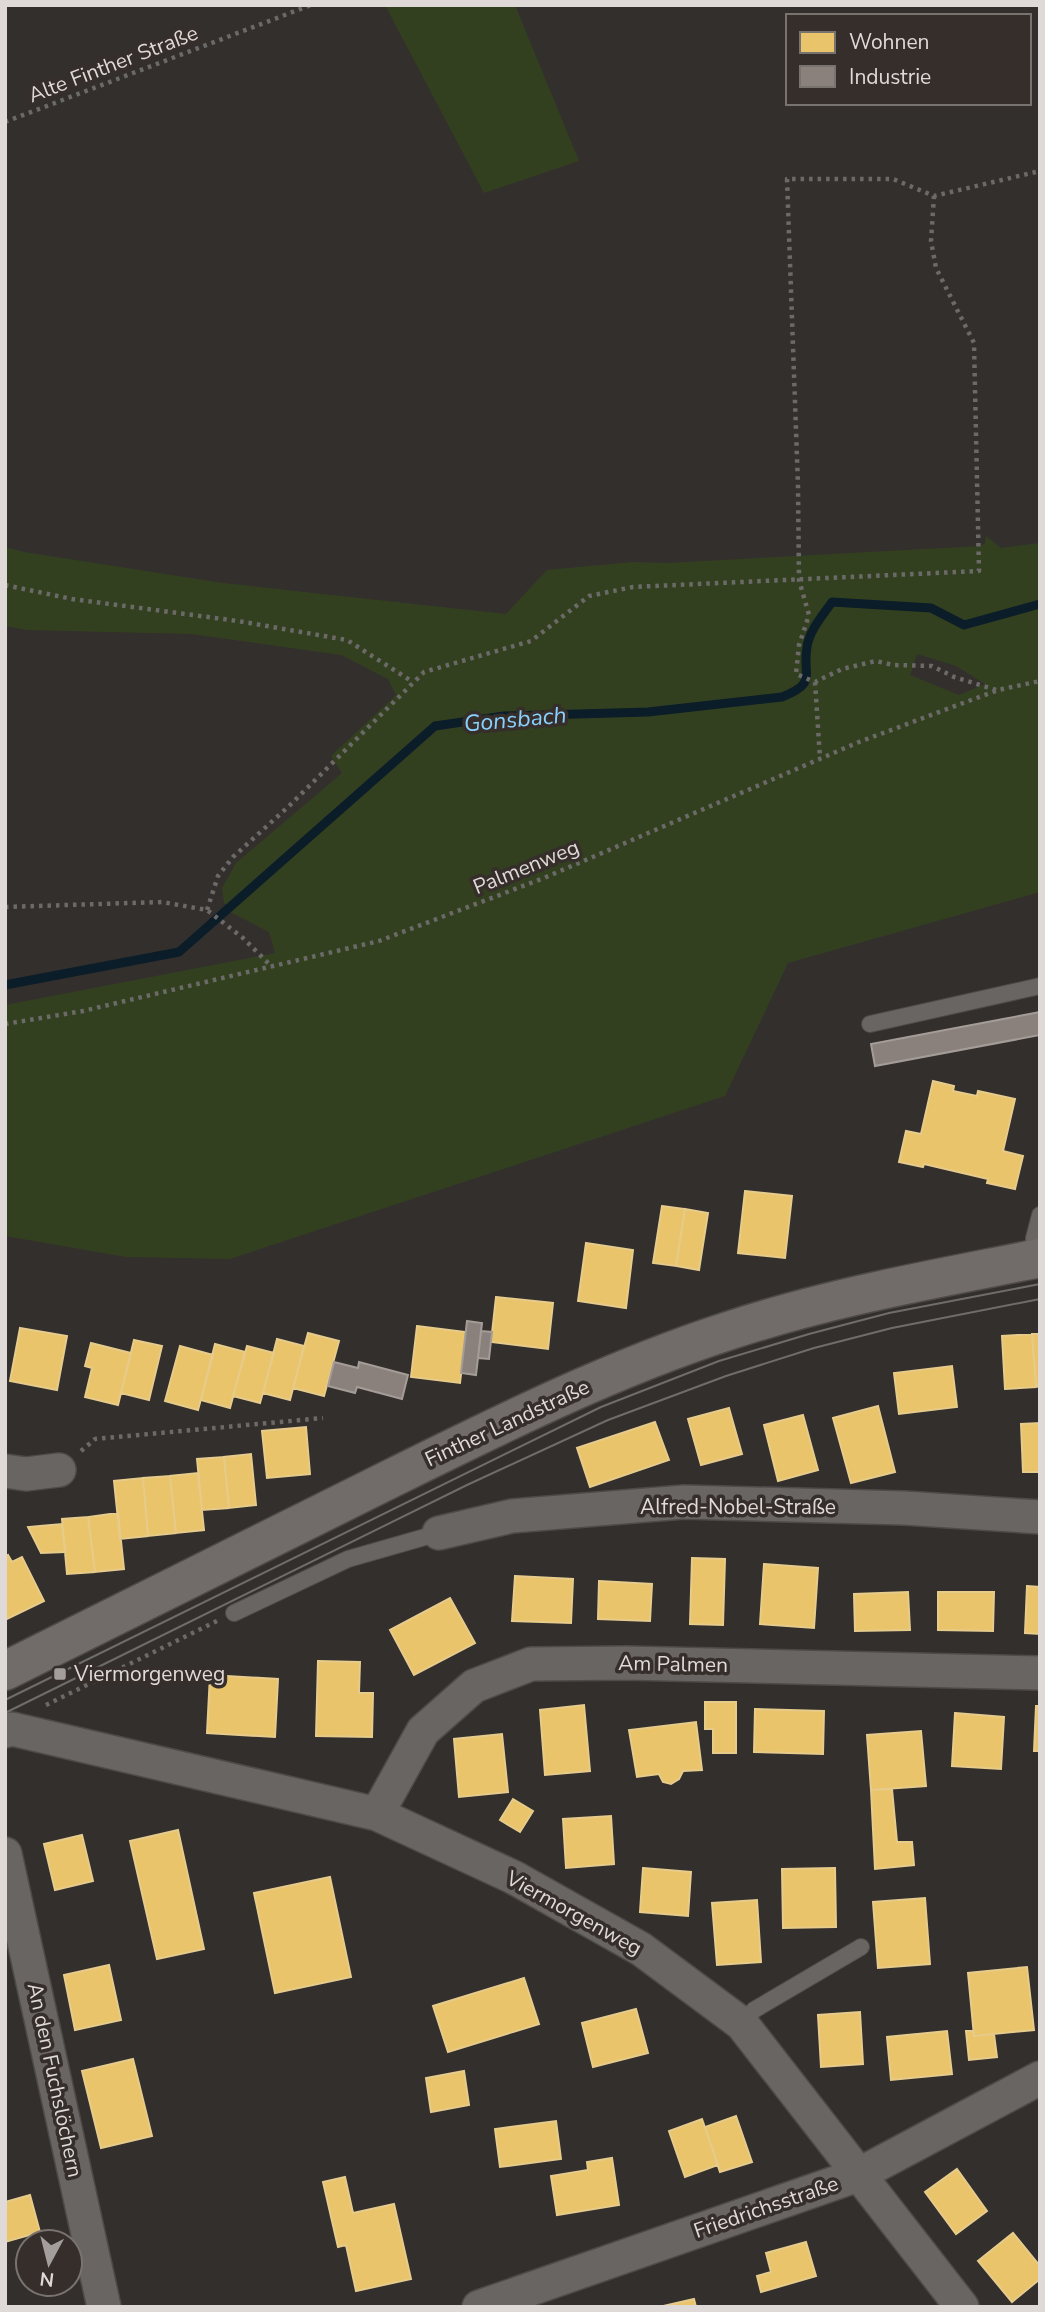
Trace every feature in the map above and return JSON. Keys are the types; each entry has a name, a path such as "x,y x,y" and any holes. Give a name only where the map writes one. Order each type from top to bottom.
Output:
{"main road":[{"name":"Finther Landstraße","path":"5,1671 496,1427 616,1373 727,1331 815,1305 1037,1259"}],"street":[{"path":"5,1471 26,1474 58,1470"},
{"name":"Alfred-Nobel-Straße","path":"439,1533 512,1516 684,1502 904,1508 1040,1517"},
{"name":"Am Palmen","path":"377,1814 423,1731 474,1686 531,1664 626,1663 1040,1673"},
{"name":"Viermorgenweg","path":"5,1731 12,1729 377,1814 513,1877 642,1949 742,2024 962,2307"},
{"name":"An den Fuchslöchern","path":"5,1854 104,2307"},
{"name":"Friedrichsstraße","path":"479,2307 858,2175 1040,2078"}],"lane":[{"path":"870,1024 1040,986"},
{"path":"1037,1259 1034,1238 1040,1215"},
{"path":"231,1614 348,1559 439,1533"},
{"path":"742,2024 754,2010 861,1947"}],"path":[{"name":"Alte Finther Straße","path":"5,122 311,5"},
{"path":"998,690 954,677 932,666 893,665 876,661 842,669 816,682 796,674 799,645 809,615 799,580 787,179 893,179 934,196 1040,172"},
{"path":"207,909 218,876 233,857 289,806 424,672 531,641 589,596 633,587 979,571 974,343 936,268 931,241 934,196"},
{"path":"5,585 72,599 238,621 346,640 413,682"},
{"name":"Palmenweg","path":"5,1024 83,1011 379,941 544,878 820,758 998,690 1040,681"},
{"path":"816,682 820,758"},
{"path":"5,907 162,901 207,909 243,938 272,967"},
{"path":"90,1443 95,1439 323,1418"},
{"path":"42,1707 231,1614"}],"green space":[{"path":"385,5 515,5 579,161 484,193"},
{"path":"986,536 1001,548 1040,543 1040,892 788,963 725,1096 230,1259 126,1257 5,1236 5,1005 275,953 269,932 232,913 224,903 222,888 236,863 342,773 331,756 396,695 388,679 341,655 191,634 27,630 5,626 5,547 223,583 506,614 547,570 633,562 667,563 981,546 985,543","holes":["917,654 956,666 985,684 959,695 910,675"]}],"building: Wohnen":[{"path":"933,1081 954,1086 953,1091 977,1096 978,1091 1015,1099 1003,1151 1023,1156 1015,1189 987,1183 988,1179 924,1164 923,1167 899,1162 906,1131 921,1134"},
{"path":"745,1191 792,1196 785,1258 738,1253"},
{"path":"662,1206 685,1209 676,1266 653,1263"},
{"path":"685,1209 708,1213 699,1270 676,1266"},
{"path":"586,1243 633,1250 626,1308 578,1301"},
{"path":"496,1297 553,1303 548,1349 491,1342"},
{"path":"417,1326 466,1332 460,1383 411,1377"},
{"path":"20,1328 67,1336 57,1390 10,1381"},
{"path":"308,1333 339,1341 324,1396 293,1388"},
{"path":"1032,1334 1040,1334 1040,1386 1036,1387"},
{"path":"1032,1334 1036,1387 1005,1389 1002,1336"},
{"path":"277,1339 304,1346 290,1400 263,1393"},
{"path":"134,1340 162,1346 149,1400 121,1393"},
{"path":"91,1343 131,1353 118,1405 85,1397 92,1368 85,1366"},
{"path":"215,1344 245,1352 230,1408 201,1400"},
{"path":"180,1346 213,1355 198,1410 165,1401"},
{"path":"247,1346 274,1353 260,1403 233,1396"},
{"path":"952,1366 957,1407 899,1414 894,1373"},
{"path":"878,1406 895,1472 851,1483 833,1418"},
{"path":"729,1408 742,1454 701,1465 688,1419"},
{"path":"803,1415 818,1470 778,1481 764,1425"},
{"path":"655,1422 669,1460 590,1487 577,1448"},
{"path":"1040,1423 1040,1472 1023,1472 1021,1424"},
{"path":"306,1427 310,1474 267,1478 262,1431"},
{"path":"251,1454 256,1505 229,1508 224,1457"},
{"path":"224,1457 229,1508 202,1510 197,1459"},
{"path":"198,1473 204,1530 176,1533 170,1476"},
{"path":"170,1476 176,1533 148,1536 143,1478"},
{"path":"143,1478 148,1536 120,1539 114,1481"},
{"path":"118,1513 124,1569 95,1572 88,1517"},
{"path":"88,1517 95,1572 67,1574 62,1519"},
{"path":"62,1524 65,1552 41,1553 28,1527"},
{"path":"8,1555 12,1562 22,1557 44,1601 5,1620 5,1557"},
{"path":"692,1558 725,1559 723,1625 690,1624"},
{"path":"764,1564 818,1568 814,1628 760,1624"},
{"path":"515,1576 573,1579 571,1623 512,1621"},
{"path":"599,1581 652,1584 650,1621 598,1619"},
{"path":"1027,1586 1040,1587 1040,1634 1025,1633"},
{"path":"908,1592 910,1630 855,1631 854,1594"},
{"path":"938,1592 994,1592 993,1631 938,1630"},
{"path":"450,1598 475,1643 414,1675 390,1630"},
{"path":"318,1661 360,1662 359,1693 373,1693 372,1737 316,1736"},
{"path":"210,1675 278,1679 275,1737 207,1733"},
{"path":"705,1702 736,1702 736,1753 713,1753 713,1729 705,1729"},
{"path":"584,1705 590,1771 545,1775 540,1710"},
{"path":"1036,1706 1040,1706 1040,1751 1034,1751"},
{"path":"755,1709 824,1711 823,1754 754,1752"},
{"path":"955,1713 1004,1717 1001,1769 952,1766"},
{"path":"696,1722 702,1770 683,1771 679,1779 671,1784 663,1782 659,1774 637,1777 629,1730"},
{"path":"921,1731 926,1786 871,1790 867,1735"},
{"path":"502,1734 508,1792 459,1797 454,1739"},
{"path":"892,1789 897,1842 912,1842 914,1865 875,1869 871,1790"},
{"path":"513,1799 533,1811 520,1832 500,1820"},
{"path":"611,1816 614,1864 566,1868 563,1819"},
{"path":"178,1830 204,1949 157,1959 130,1841"},
{"path":"82,1835 93,1881 55,1890 44,1844"},
{"path":"643,1868 691,1872 688,1916 640,1912"},
{"path":"835,1868 836,1927 783,1928 782,1869"},
{"path":"330,1877 351,1977 275,1993 254,1893"},
{"path":"925,1898 930,1964 878,1968 873,1902"},
{"path":"757,1900 761,1962 717,1965 712,1903"},
{"path":"109,1965 121,2020 75,2030 64,1975"},
{"path":"1027,1967 1034,2030 974,2036 968,1973"},
{"path":"524,1978 539,2024 448,2052 433,2006"},
{"path":"636,2009 648,2053 593,2067 582,2023"},
{"path":"860,2012 863,2064 821,2067 818,2015"},
{"path":"947,2031 952,2074 891,2080 887,2037"},
{"path":"966,2031 973,2031 974,2036 994,2034 997,2057 969,2060"},
{"path":"133,2059 152,2136 101,2148 82,2071"},
{"path":"464,2071 469,2105 431,2112 426,2078"},
{"path":"736,2116 752,2162 720,2172 705,2127"},
{"path":"702,2119 718,2165 685,2177 669,2131"},
{"path":"556,2121 561,2159 500,2167 495,2129"},
{"path":"612,2158 619,2205 557,2215 551,2176 588,2170 587,2162"},
{"path":"957,2169 987,2211 956,2234 925,2192"},
{"path":"345,2177 353,2213 394,2204 411,2279 356,2291 346,2245 338,2247 323,2182"},
{"path":"30,2195 39,2228 14,2228 14,2239 5,2242 5,2202"},
{"path":"1013,2233 1040,2266 1040,2279 1012,2302 978,2261"},
{"path":"806,2242 816,2276 761,2292 757,2276 771,2272 766,2253"},
{"path":"694,2299 696,2307 659,2307"}],"building: Industrie":[{"path":"1040,1012 1040,1035 875,1066 871,1044"},
{"path":"467,1321 482,1323 476,1375 461,1373"},
{"path":"481,1331 492,1332 489,1359 478,1358"},
{"path":"334,1362 358,1368 359,1362 408,1375 402,1399 357,1387 355,1393 328,1386"}],"waterway":[{"name":"Gonsbach","path":"5,985 179,952 435,726 504,716 648,712 782,697 804,683 810,635 832,602 931,608 964,625 1040,604"}],"tram line":[{"path":"5,1700 601,1407 719,1361 809,1334 889,1313 1040,1284"},
{"path":"5,1713 467,1485 608,1420 726,1376 814,1348 892,1328 1040,1299"}],"place":[{"name":"Viermorgenweg","path":"60,1674"}]}
